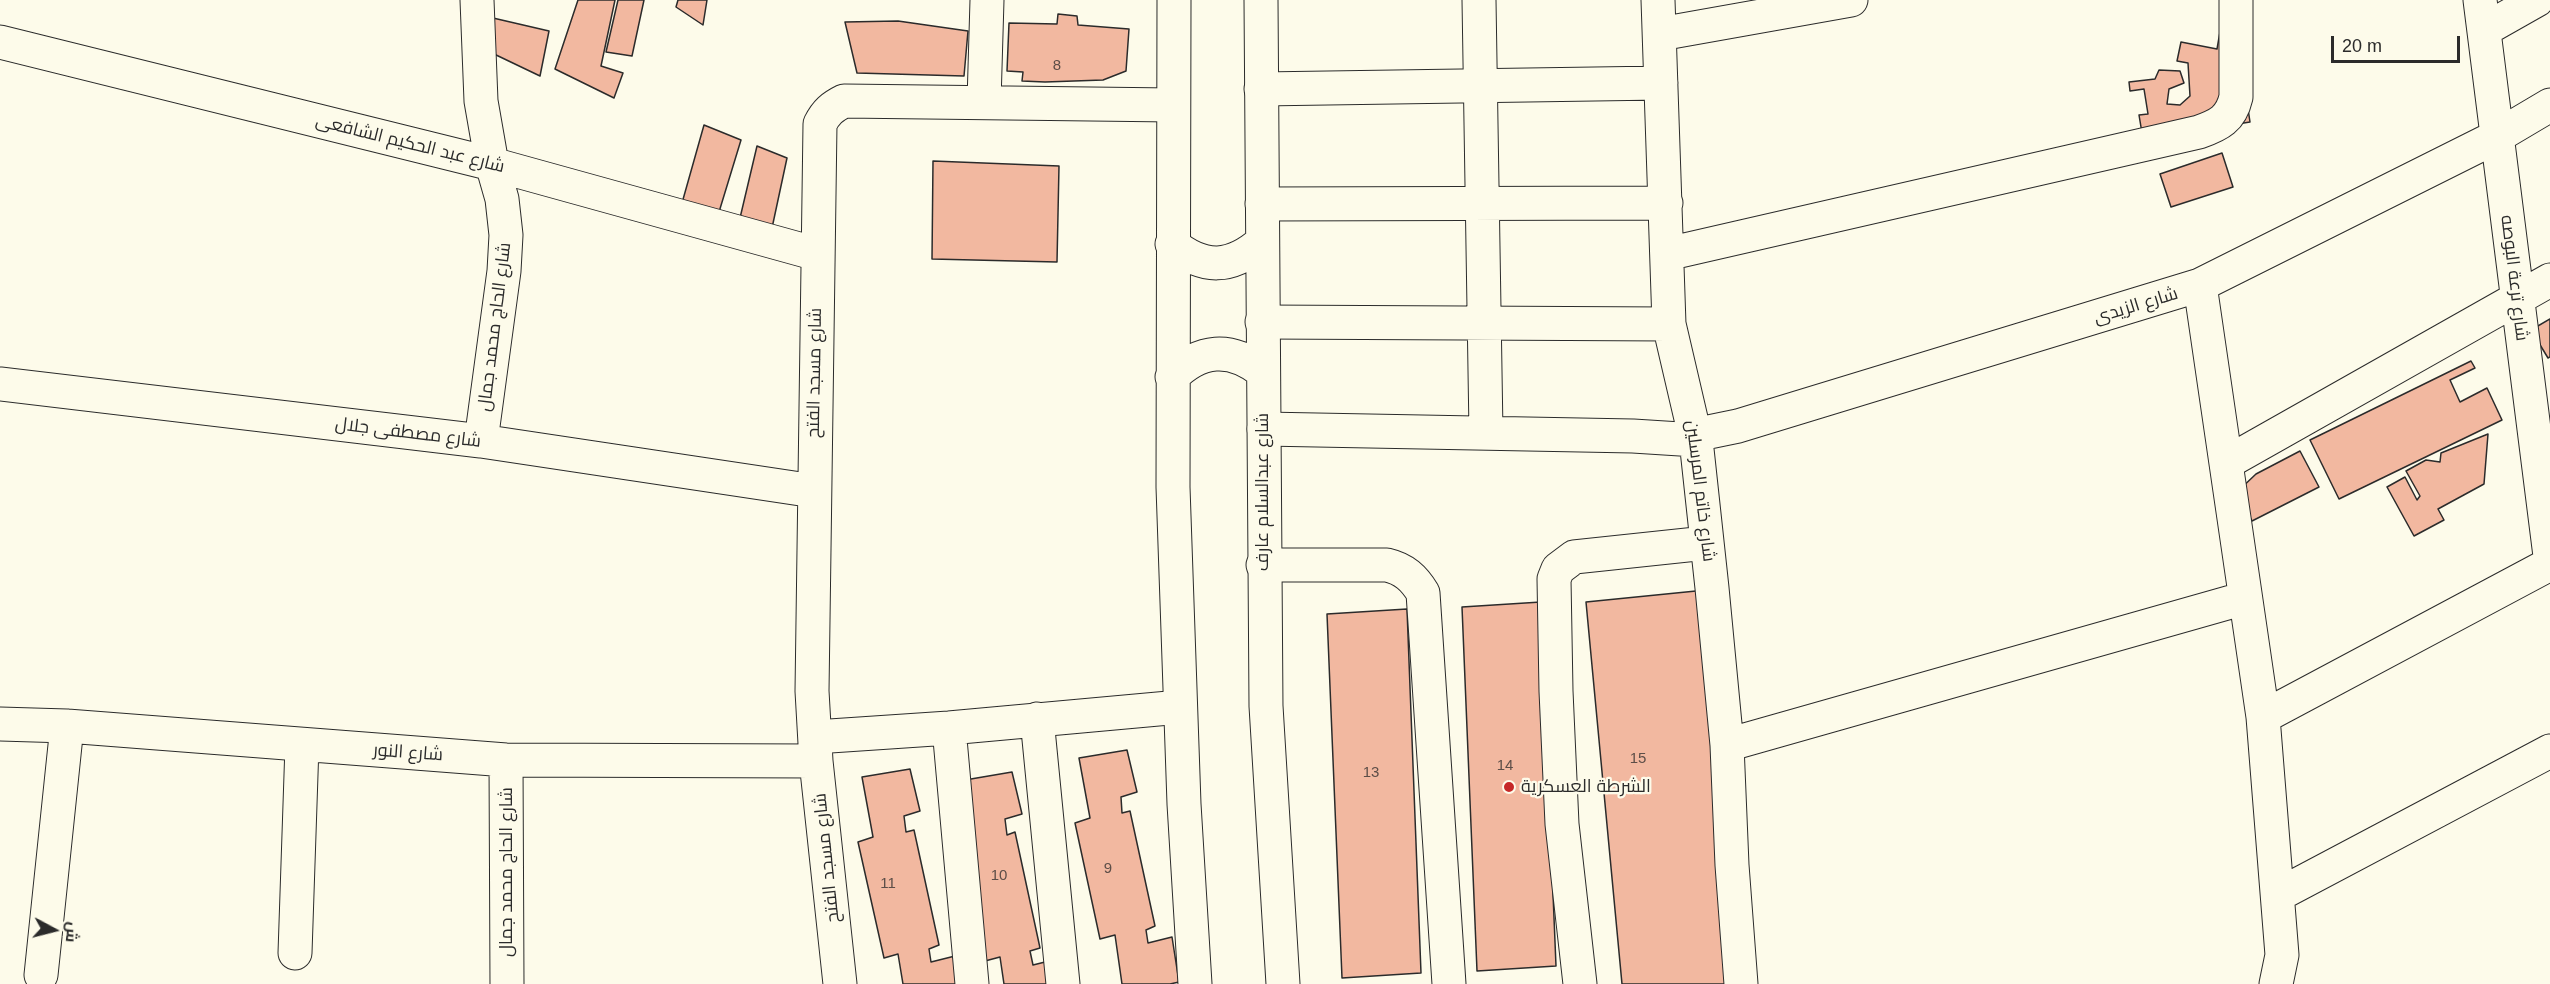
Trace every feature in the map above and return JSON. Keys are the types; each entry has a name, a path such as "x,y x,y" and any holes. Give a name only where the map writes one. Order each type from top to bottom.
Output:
{"street":[{"name":"شارع الحاج محمد جمال","path":"477,0 481,101 492,164 502,199 506,235 504,271 481,441"},
{"path":"984,102 987,0"},
{"path":"1174,0 1173,487 1180,707 1195,984"},
{"name":"شارع عبدالسلام عارف","path":"1261,0 1263,565 1266,706 1283,984"},
{"path":"1479,0 1486,432"},
{"name":"شارع خاتم المرسلين","path":"1658,0 1669,324 1696,440 1727,744 1732,865 1741,984"},
{"path":"1659,34 1851,0"},
{"path":"1667,254 2188,135 2218,126 2226,120 2234,108 2236,0"},
{"path":"2482,15 2537,0"},
{"name":"شارع ترعة البوصه","path":"2482,15 2550,556"},
{"name":"شارع عبد الحكيم الشافعى","path":"0,42 492,164 817,255"},
{"path":"1261,89 1661,83"},
{"name":"شارع مسجد الفتح","path":"840,984 815,749 812,645 818,135 820,124 825,114 833,106 844,101 855,100 1173,105"},
{"name":"شارع الزيدى","path":"1696,440 1704,433 1738,426 2200,285 2496,137 2550,105"},
{"path":"1262,204 1666,202"},
{"path":"1172,244 1185,255 1200,262 1217,264 1234,261 1249,254 1262,243"},
{"path":"2226,463 2550,280"},
{"path":"2200,285 2264,717 2282,956 2276,984"},
{"path":"1262,322 1669,324"},
{"path":"1172,377 1184,365 1199,357 1216,354 1233,355 1249,361 1262,371"},
{"name":"شارع مصطفى جلال","path":"0,384 481,441 814,491"},
{"path":"1263,429 1486,432 1696,440"},
{"path":"1580,984 1562,824 1554,579 1558,570 1574,557 1706,543"},
{"path":"2264,717 2550,564"},
{"path":"1263,565 1387,565 1408,574 1423,593 1449,984"},
{"path":"1727,744 2245,598"},
{"name":"شارع النور","path":"0,724 67,726 506,760 815,749 949,728 1180,707"},
{"path":"1037,719 1064,984"},
{"path":"41,975 67,726"},
{"path":"949,728 972,984"},
{"path":"295,953 302,745"},
{"path":"2278,895 2550,751"},
{"name":"شارع الحاج محمد جمال","path":"506,760 507,984"}],"building":[{"path":"578,0 615,0 601,66 623,73 614,98 555,69"},
{"path":"618,0 644,0 632,56 606,52"},
{"path":"678,0 707,0 703,25 676,7"},
{"path":"1058,14 1077,16 1078,25 1129,29 1126,71 1103,80 1045,82 1022,81 1023,72 1007,71 1009,23 1057,24"},
{"path":"493,18 549,31 540,76 494,54"},
{"path":"898,21 968,31 964,76 857,73 845,22"},
{"path":"2220,32 2237,35 2250,122 2143,139 2139,115 2148,114 2144,89 2130,91 2129,82 2155,79 2159,70 2180,71 2184,83 2169,89 2167,104 2180,105 2190,96 2188,63 2177,61 2181,42 2217,49"},
{"path":"704,125 741,140 719,212 682,203"},
{"path":"757,146 787,158 772,228 740,218"},
{"path":"2222,153 2233,187 2171,207 2160,174"},
{"path":"933,161 1059,166 1057,262 932,259"},
{"path":"2550,319 2550,357 2548,358 2531,330"},
{"path":"2471,361 2475,368 2450,380 2460,402 2487,388 2502,420 2339,499 2310,440"},
{"path":"2488,434 2484,484 2438,509 2444,520 2414,536 2387,487 2405,477 2417,500 2420,496 2406,471 2426,460 2440,462 2441,453"},
{"path":"2300,451 2319,487 2252,521 2237,492 2256,474"},
{"path":"1706,590 1728,984 1622,984 1586,602"},
{"name":"الشرطة العسكرية","path":"1541,602 1556,966 1477,971 1462,607"},
{"path":"1407,609 1421,973 1342,978 1327,614"},
{"path":"1127,750 1137,792 1121,797 1122,813 1130,811 1155,926 1146,930 1148,943 1172,937 1179,982 1170,984 1122,984 1115,935 1100,939 1075,823 1090,818 1079,758"},
{"path":"910,769 920,811 904,816 906,832 914,830 939,945 929,949 931,962 955,956 959,984 903,984 898,954 884,958 858,842 873,837 862,777"},
{"path":"1012,772 1022,814 1005,819 1007,835 1015,832 1040,948 1030,951 1033,965 1057,959 1061,984 1004,984 1000,957 985,961 965,780"}],"place":[{"name":"الشرطة العسكرية","path":"1509,787"}]}
